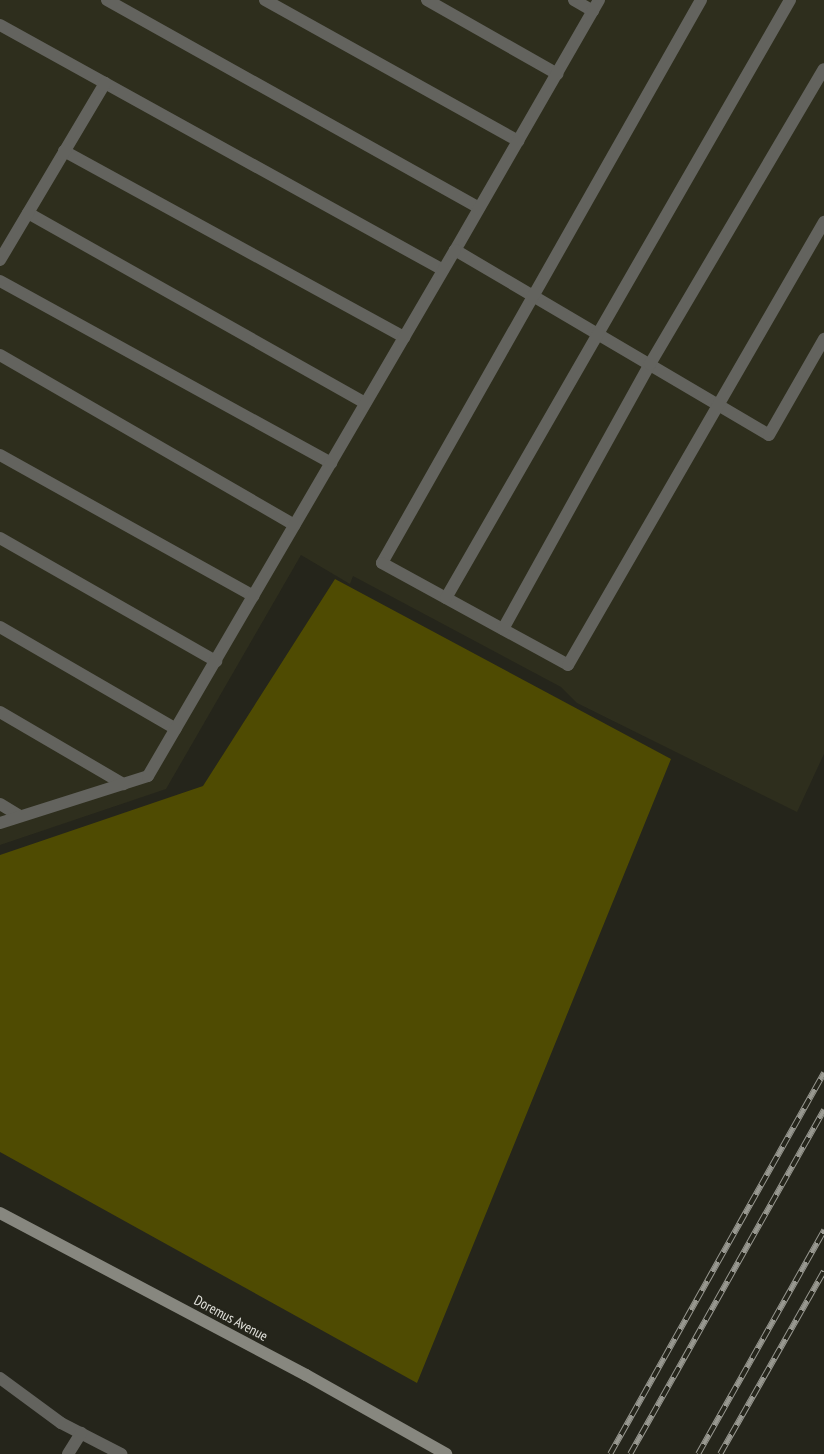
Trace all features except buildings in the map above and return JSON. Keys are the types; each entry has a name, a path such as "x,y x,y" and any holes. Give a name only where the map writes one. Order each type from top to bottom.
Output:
{"main road":[{"name":"Doremus Avenue","path":"0,1213 306,1375 446,1454"}],"lane":[{"path":"108,0 479,208"},
{"path":"265,0 518,141"},
{"path":"428,0 557,74"},
{"path":"0,822 148,776 596,6 574,0"},
{"path":"701,0 382,563 568,665 824,222"},
{"path":"446,598 790,0"},
{"path":"0,25 443,270"},
{"path":"503,629 650,364 824,68"},
{"path":"0,260 105,83"},
{"path":"64,151 404,337"},
{"path":"28,213 365,403"},
{"path":"455,250 769,435 824,339"},
{"path":"0,281 331,462"},
{"path":"0,355 294,526"},
{"path":"0,455 253,596"},
{"path":"0,538 216,661"},
{"path":"0,627 176,729"},
{"path":"0,712 123,784"},
{"path":"0,804 20,816"},
{"path":"0,1378 61,1423 121,1454"},
{"path":"68,1454 81,1433"}],"shaded area":[{"path":"0,0 824,0 824,754 797,812 577,703 561,687 353,576 350,584 301,555 166,789 0,845"},
{"path":"335,579 671,759 417,1383 0,1152 0,855 203,786"}],"railway":[{"path":"610,1454 824,1073"},
{"path":"630,1454 824,1110"},
{"path":"698,1454 824,1230"},
{"path":"720,1454 824,1271"}]}
